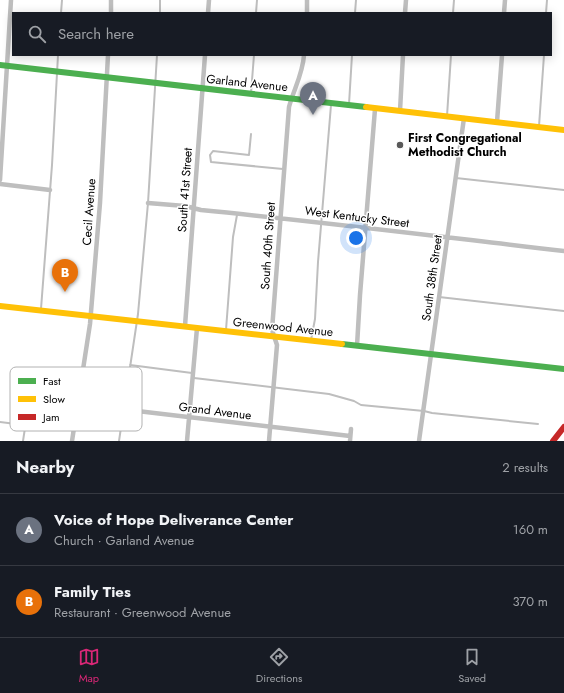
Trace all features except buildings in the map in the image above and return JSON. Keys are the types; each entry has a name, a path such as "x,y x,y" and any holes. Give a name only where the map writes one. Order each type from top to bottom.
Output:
{"main road":[{"name":"Garland Avenue","path":"0,66 564,130"},
{"name":"Greenwood Avenue","path":"0,306 564,369"},
{"path":"553,441 564,427"}],"street":[{"path":"0,180 11,0"},
{"path":"110,12 112,0"},
{"path":"208,0 208,12"},
{"path":"307,0 307,12"},
{"path":"405,12 406,0"},
{"path":"504,12 505,0"},
{"name":"Cecil Avenue","path":"83,367 90,316 100,203 108,56"},
{"name":"South 41st Street","path":"185,326 205,56"},
{"name":"South 40th Street","path":"269,441 277,344 272,330 289,107 303,67 304,56"},
{"path":"400,111 403,56"},
{"path":"497,122 502,56"},
{"path":"357,346 375,109"},
{"name":"South 38th Street","path":"419,441 464,118"},
{"path":"0,184 50,190"},
{"name":"West Kentucky Street","path":"148,203 185,206 194,209 321,222 564,251"},
{"path":"187,441 197,328"},
{"name":"Grand Avenue","path":"142,412 350,439"},
{"path":"350,439 351,429"},
{"name":"Cecil Avenue","path":"72,441 74,431"}],"lane":[{"path":"61,12 62,0"},
{"path":"160,0 160,12"},
{"path":"256,12 257,0"},
{"path":"356,0 356,12"},
{"path":"453,12 454,0"},
{"path":"546,12 547,0"},
{"path":"41,310 58,56"},
{"path":"141,367 130,365 138,314 148,203 157,56"},
{"path":"251,94 254,56"},
{"path":"349,105 352,56"},
{"path":"447,116 451,56"},
{"path":"539,127 544,56"},
{"path":"311,341 315,319 331,103"},
{"path":"251,134 249,155 213,150 210,155 211,162 284,169"},
{"path":"456,178 564,190"},
{"path":"226,331 233,242 237,214"},
{"path":"439,297 564,311"},
{"path":"142,367 273,388 329,394 354,401 361,405 538,424"},
{"path":"0,422 10,423"},
{"path":"23,441 25,431"},
{"path":"118,441 120,431"}],"traffic: fast":[{"path":"0,65 366,107"},
{"path":"342,344 564,369"}],"traffic: slow":[{"path":"366,107 564,130"},
{"path":"0,306 342,344"}],"traffic: jam":[{"path":"553,441 564,427"}],"place":[{"name":"Voice of Hope Deliverance Center","path":"313,115"},
{"name":"First Congregational Methodist Church","path":"400,145"},
{"name":"Family Ties","path":"65,292"}]}
